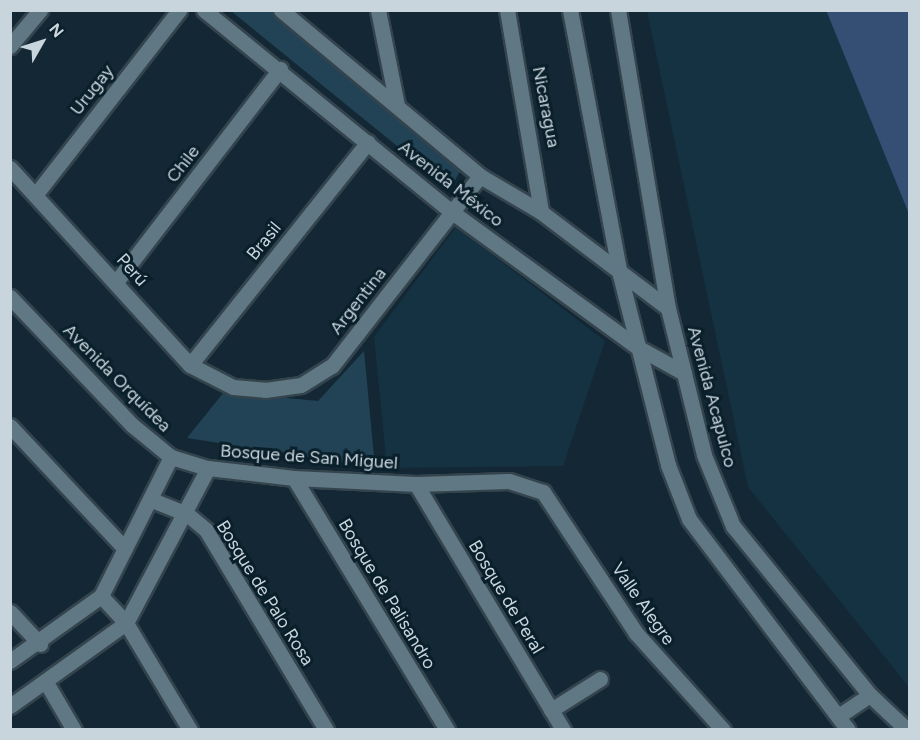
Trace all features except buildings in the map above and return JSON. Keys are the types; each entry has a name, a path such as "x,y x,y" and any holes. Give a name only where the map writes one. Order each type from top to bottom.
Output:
{"street":[{"path":"10,46 40,10"},
{"name":"Urugay","path":"36,194 179,10"},
{"name":"Avenida México","path":"204,10 280,69 453,212 637,346 684,373"},
{"name":"Avenida México","path":"281,10 480,176 541,212 620,275 668,308"},
{"path":"378,10 397,105"},
{"name":"Nicaragua","path":"507,10 541,212"},
{"path":"570,10 620,275 637,346 689,519 840,715 848,729"},
{"name":"Avenida Acapulco","path":"618,10 668,308 704,455 733,526 870,695 907,729"},
{"name":"Chile","path":"116,282 280,69"},
{"name":"Brasil","path":"190,365 368,142"},
{"name":"Perú","path":"10,168 190,365 232,387"},
{"name":"Argentina","path":"232,387 281,388 318,378 480,176"},
{"name":"Avenida Orquídea","path":"10,297 132,425 171,457 208,468"},
{"path":"10,426 125,549"},
{"path":"10,661 40,644 101,596 152,500 171,457"},
{"name":"Bosque de San Miguel","path":"10,706 47,684 126,623 187,514 208,468 294,478 416,484 509,481 543,492"},
{"name":"Bosque de Palisandro","path":"294,478 447,729"},
{"name":"Bosque de Peral","path":"416,484 563,729"},
{"name":"Valle Alegre","path":"543,492 636,633 723,729"},
{"name":"Bosque de Palo Rosa","path":"152,500 187,514 206,530 326,729"},
{"path":"101,596 126,623 190,729"},
{"path":"10,612 40,644"},
{"path":"551,710 600,679"},
{"path":"47,684 74,729"},
{"path":"840,715 870,695"}],"shaded area":[{"path":"231,11 273,11 464,164 450,189"},
{"path":"647,11 909,11 909,687 748,487"},
{"path":"456,227 605,341 563,466 387,468 374,337"},
{"path":"364,351 375,467 187,438 224,392 318,401"}]}
